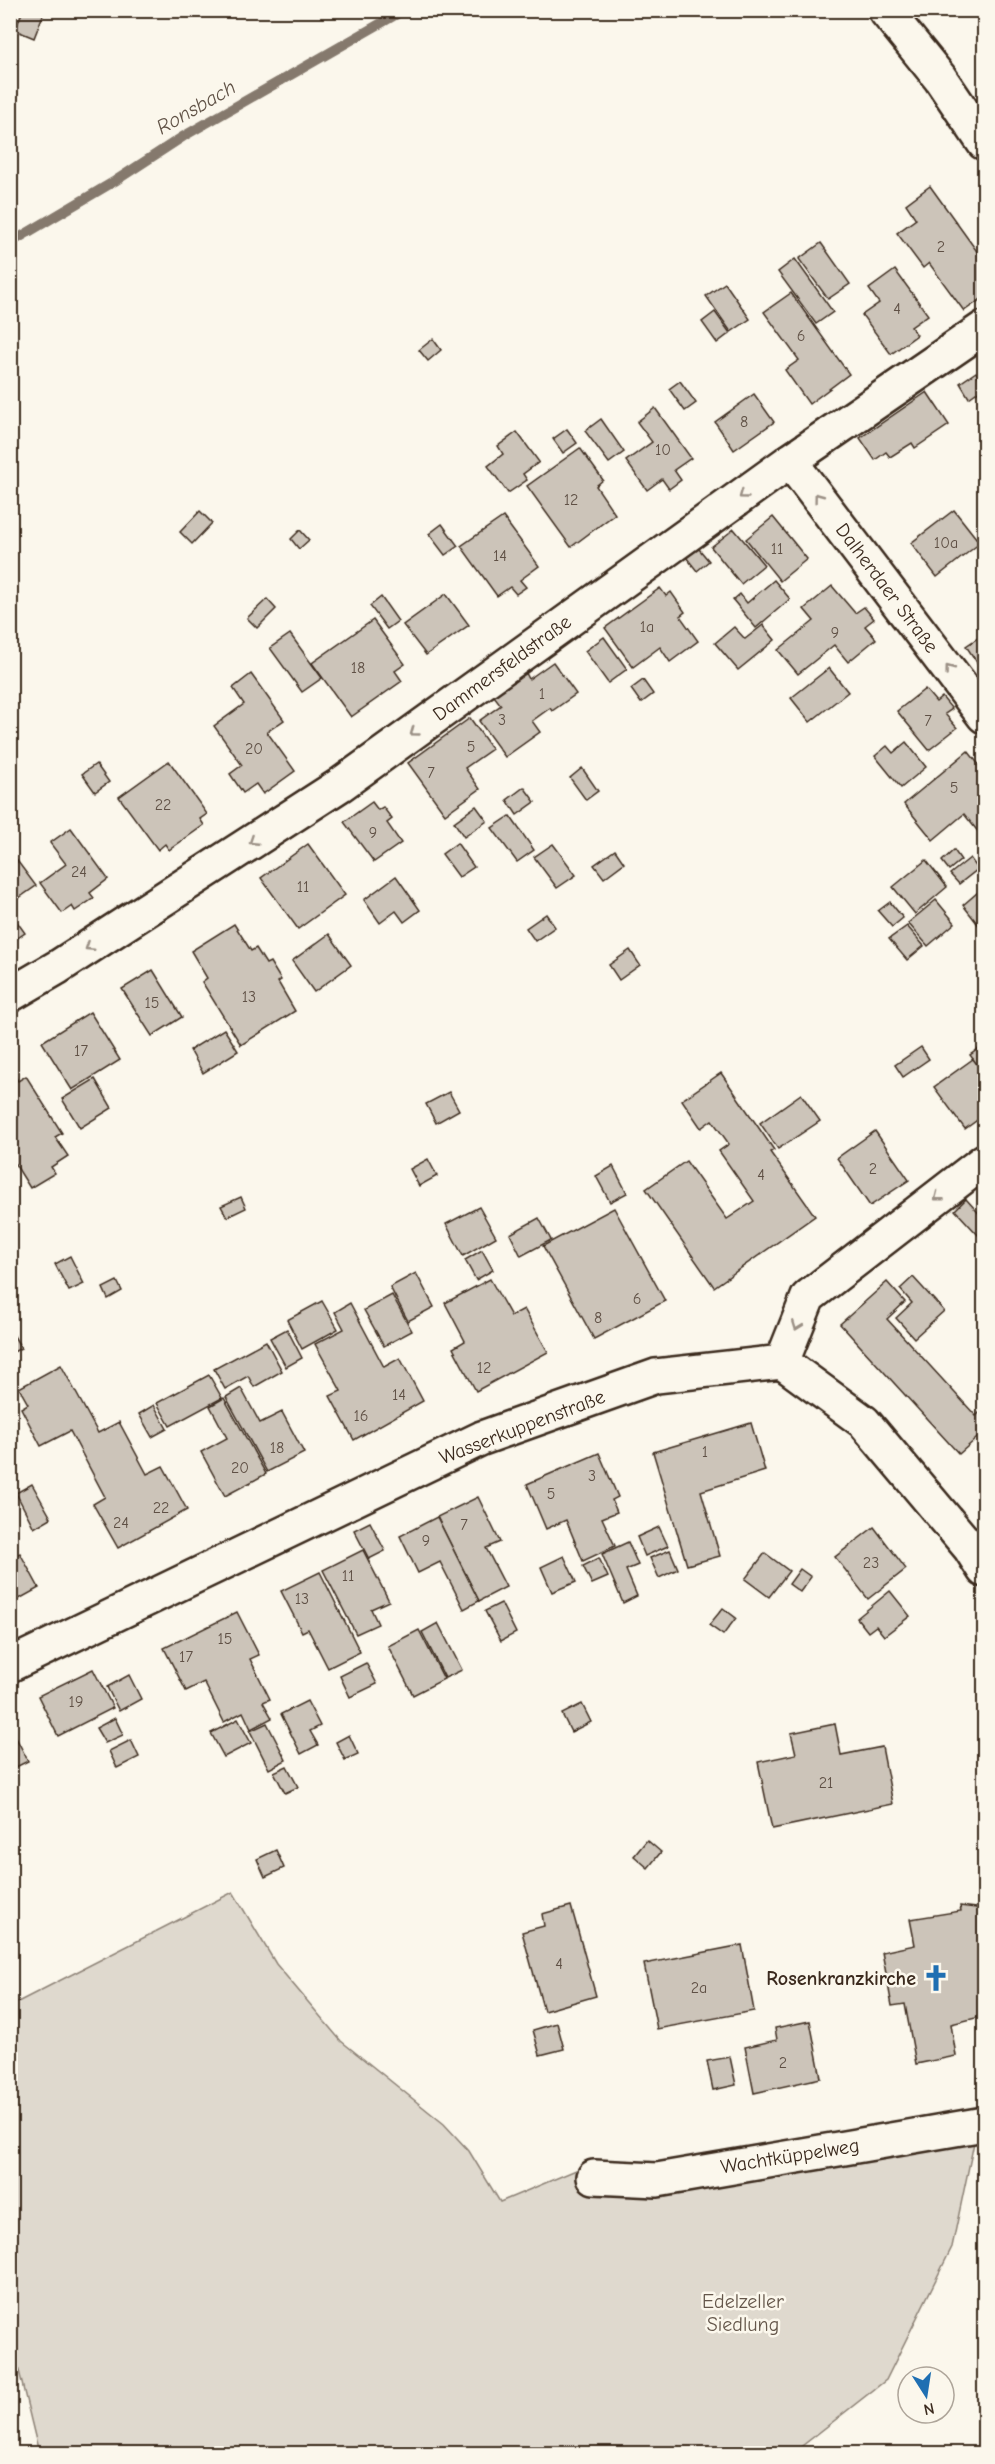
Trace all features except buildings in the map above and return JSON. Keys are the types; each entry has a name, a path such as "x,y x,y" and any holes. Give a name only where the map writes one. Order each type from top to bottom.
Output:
{"street":[{"path":"895,23 940,78 984,143"},
{"name":"Dammersfeldstraße","path":"10,995 58,967 340,785 790,461 984,328"},
{"name":"Dalherdaer Straße","path":"790,461 984,716"},
{"path":"984,1161 808,1297 783,1362 864,1422 970,1548 984,1570"},
{"name":"Wasserkuppenstraße","path":"10,1665 482,1438 656,1376 783,1362"},
{"name":"Wachtküppelweg","path":"594,2177 657,2180 984,2124"}],"green space":[{"name":"Edelzeller Siedlung","path":"233,1892 276,1964 341,2041 444,2124 469,2151 500,2202 576,2170 706,2175 975,2138 952,2247 886,2380 793,2453 39,2453 11,2338 10,2006"}],"waterway":[{"name":"Ronsbach","path":"10,243 115,181 184,136 404,10"}],"place":[{"name":"Rosenkranzkirche","path":"936,1978"}]}
